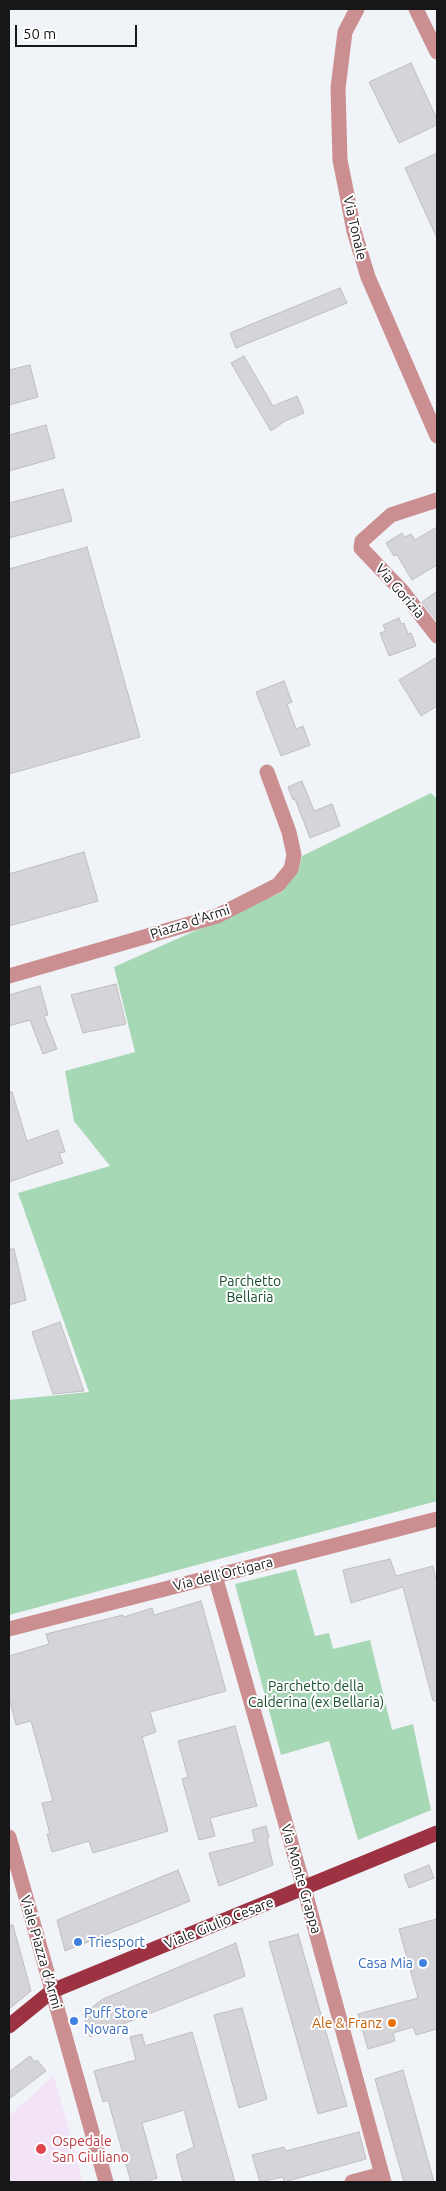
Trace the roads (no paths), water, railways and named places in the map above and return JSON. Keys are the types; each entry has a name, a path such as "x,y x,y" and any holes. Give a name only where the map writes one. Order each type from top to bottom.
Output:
{"main road":[{"name":"Viale Giulio Cesare","path":"9,2026 52,1991 437,1833"}],"street":[{"name":"Via Tonale","path":"357,9 345,32 338,88 340,160 347,198 360,256 437,436"},
{"path":"416,9 437,52"},
{"name":"Via Gorizia","path":"437,500 391,515 362,541 361,548 403,592 437,636"},
{"name":"Piazza d'Armi","path":"9,976 217,916 278,885 291,869 294,856 289,832 267,772"},
{"name":"Via dell'Ortigara","path":"9,1629 437,1519"},
{"name":"Via Monte Grappa","path":"215,1576 304,1888 383,2178"},
{"name":"Viale Piazza d'Armi","path":"9,1837 106,2182"},
{"path":"352,2182 383,2178"}],"place":[{"name":"Triesport","path":"78,1942"},
{"name":"Casa Mia","path":"423,1963"},
{"name":"Puff Store Novara","path":"74,2021"},
{"name":"Ale & Franz","path":"392,2023"},
{"name":"Ospedale San Giuliano","path":"41,2149"}],"park label":[{"name":"Parchetto Bellaria","path":"250,1289"},
{"name":"Parchetto della Calderina (ex Bellaria)","path":"316,1694"}]}
